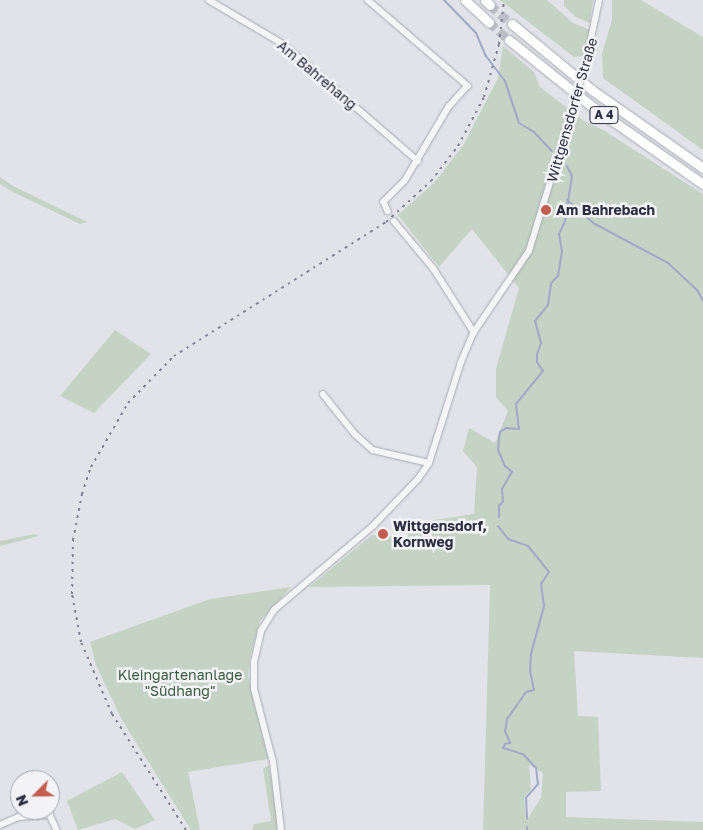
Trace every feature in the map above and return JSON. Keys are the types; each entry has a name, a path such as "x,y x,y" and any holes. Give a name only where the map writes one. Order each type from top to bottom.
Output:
{"highway":[{"path":"465,0 489,22"},
{"name":"A 4","path":"512,24 592,90 703,168"},
{"name":"A 4","path":"510,40 590,105 703,184"}],"street":[{"name":"Am Bahrehang","path":"209,0 283,44 418,161"},
{"path":"368,0 468,86 450,107 405,181 384,202 388,211"},
{"name":"Wittgensdorfer Straße","path":"281,830 273,762 254,689 254,662 261,631 274,610 342,554 391,507 429,463 460,362 474,332 529,251 588,58 599,0"},
{"path":"394,221 434,269 474,332"},
{"path":"324,394 355,434 373,450 429,463"},
{"path":"0,825 19,816 50,815 57,830"}],"green space":[{"path":"500,0 547,0 573,23 590,30 584,56 574,57"},
{"path":"564,0 593,0 590,23 576,17 564,6"},
{"path":"612,0 641,0 703,37 703,150 603,78 602,54 612,20"},
{"path":"503,46 534,72 540,87 584,121 605,131 703,194 703,658 574,651 578,716 598,717 601,791 566,792 566,817 703,822 703,830 483,830 490,585 309,587 372,535 403,536 421,522 474,514 477,467 463,451 469,428 495,443 508,411 496,397 496,369 519,288 472,229 439,267 398,215 435,182 464,144 498,78","holes":["529,765 543,773 541,798 526,821 524,798 531,789"]},
{"path":"0,177 13,186 87,222 80,224 13,192 0,184"},
{"path":"115,330 151,354 94,413 60,396"},
{"path":"35,534 39,536 0,546 0,541"},
{"name":"Kleingartenanlage \"Südhang\"","path":"291,587 260,621 250,657 248,675 268,759 188,772 200,830 191,830 122,720 96,665 90,642 210,599"},
{"path":"269,765 278,825 276,830 252,830 254,824 271,821 263,769"},
{"path":"122,772 155,820 135,829 115,819 78,830 67,801"}],"waterway":[{"path":"444,0 476,33 486,56 505,81 519,123 534,132 552,151"},
{"path":"499,517 499,506 503,501 502,489 512,472 505,466 498,450 500,432 506,428 519,429 516,404 543,371 537,362 537,354 541,343 535,321 548,305 551,283 558,276 562,251 559,234 565,221 572,176 567,166"},
{"path":"567,200 595,224 668,263 697,290 703,301"},
{"path":"498,526 508,539 528,546 549,572 541,584 544,606 531,654 530,671 534,690 526,692 507,719 505,731 510,743 505,744 503,748 523,754 536,768 538,784 526,798 527,819"}],"tunnel":[{"path":"490,5 512,24"},
{"path":"489,22 509,40"}],"railway":[{"path":"186,830 112,714 81,642 72,594 73,540 82,494 91,467 128,403 174,356 386,222 431,181 458,146 484,97 499,44 504,0"}],"place":[{"name":"Am Bahrebach","path":"546,210"},
{"name":"Wittgensdorf, Kornweg","path":"383,534"}]}
